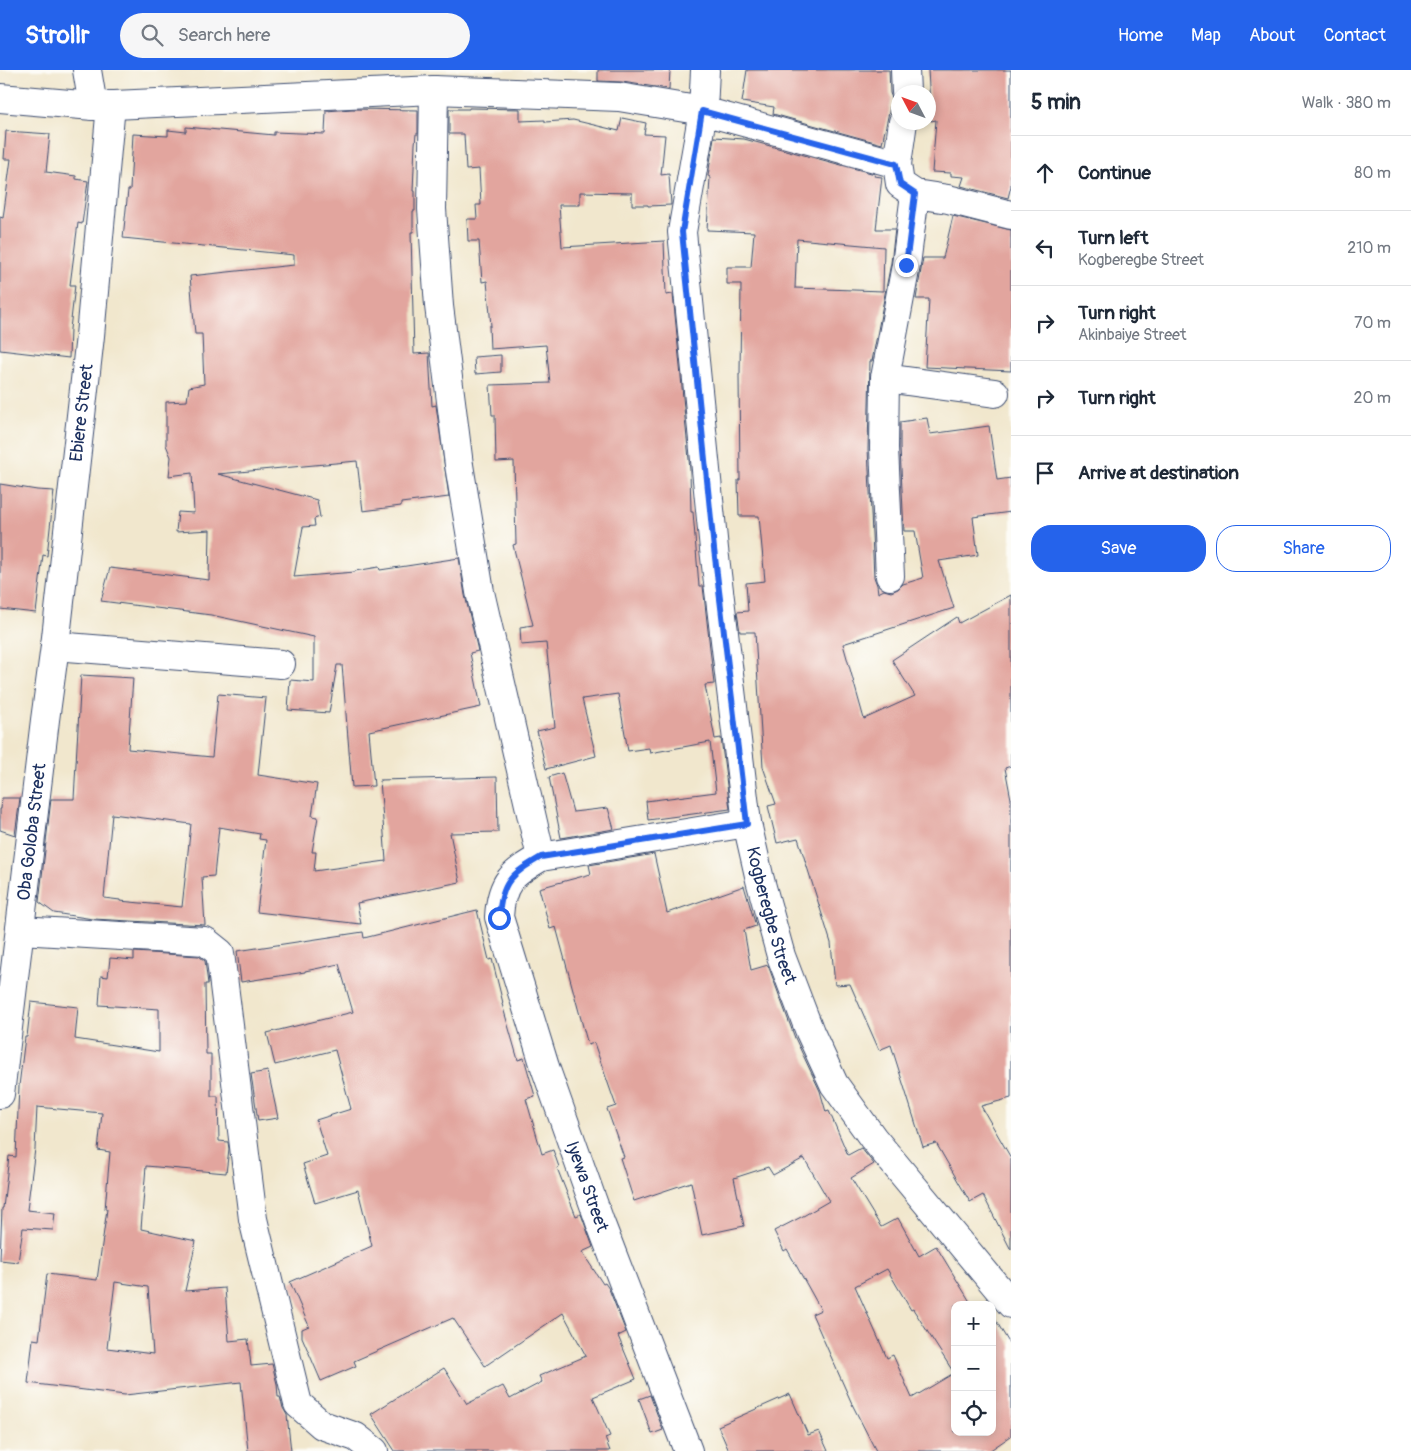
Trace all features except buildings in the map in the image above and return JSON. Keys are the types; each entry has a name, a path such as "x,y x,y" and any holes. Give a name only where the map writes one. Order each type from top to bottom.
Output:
{"street":[{"name":"Ebiere Street","path":"45,720 90,336 102,106 87,70"},
{"name":"Kogberegbe Street","path":"705,70 702,111 682,232 714,549 747,824 760,880 781,956 810,1032 834,1084 873,1138 1011,1304"},
{"path":"905,70 906,85"},
{"path":"0,98 102,106 369,81 434,90 619,97 702,111 896,164"},
{"path":"434,90 432,209 439,306 459,465 480,592 541,857 747,824"},
{"path":"902,130 896,164 900,184 915,194 948,198 1011,216"},
{"path":"890,576 884,448 885,378 906,265 915,194"},
{"path":"885,378 995,393"},
{"path":"55,646 281,664"},
{"name":"Oba Goloba Street","path":"0,1094 45,720"},
{"name":"Iyewa Street","path":"541,857 520,870 506,884 500,901 499,918 544,1067 603,1231 688,1451"},
{"path":"20,930 205,941 220,954 253,1219 298,1404 322,1425 356,1436 374,1451"}],"route":[{"path":"499,918 500,901 506,884 520,870 541,857 747,824 714,549 682,232 702,111 896,164 900,184 915,194 906,265"}]}
